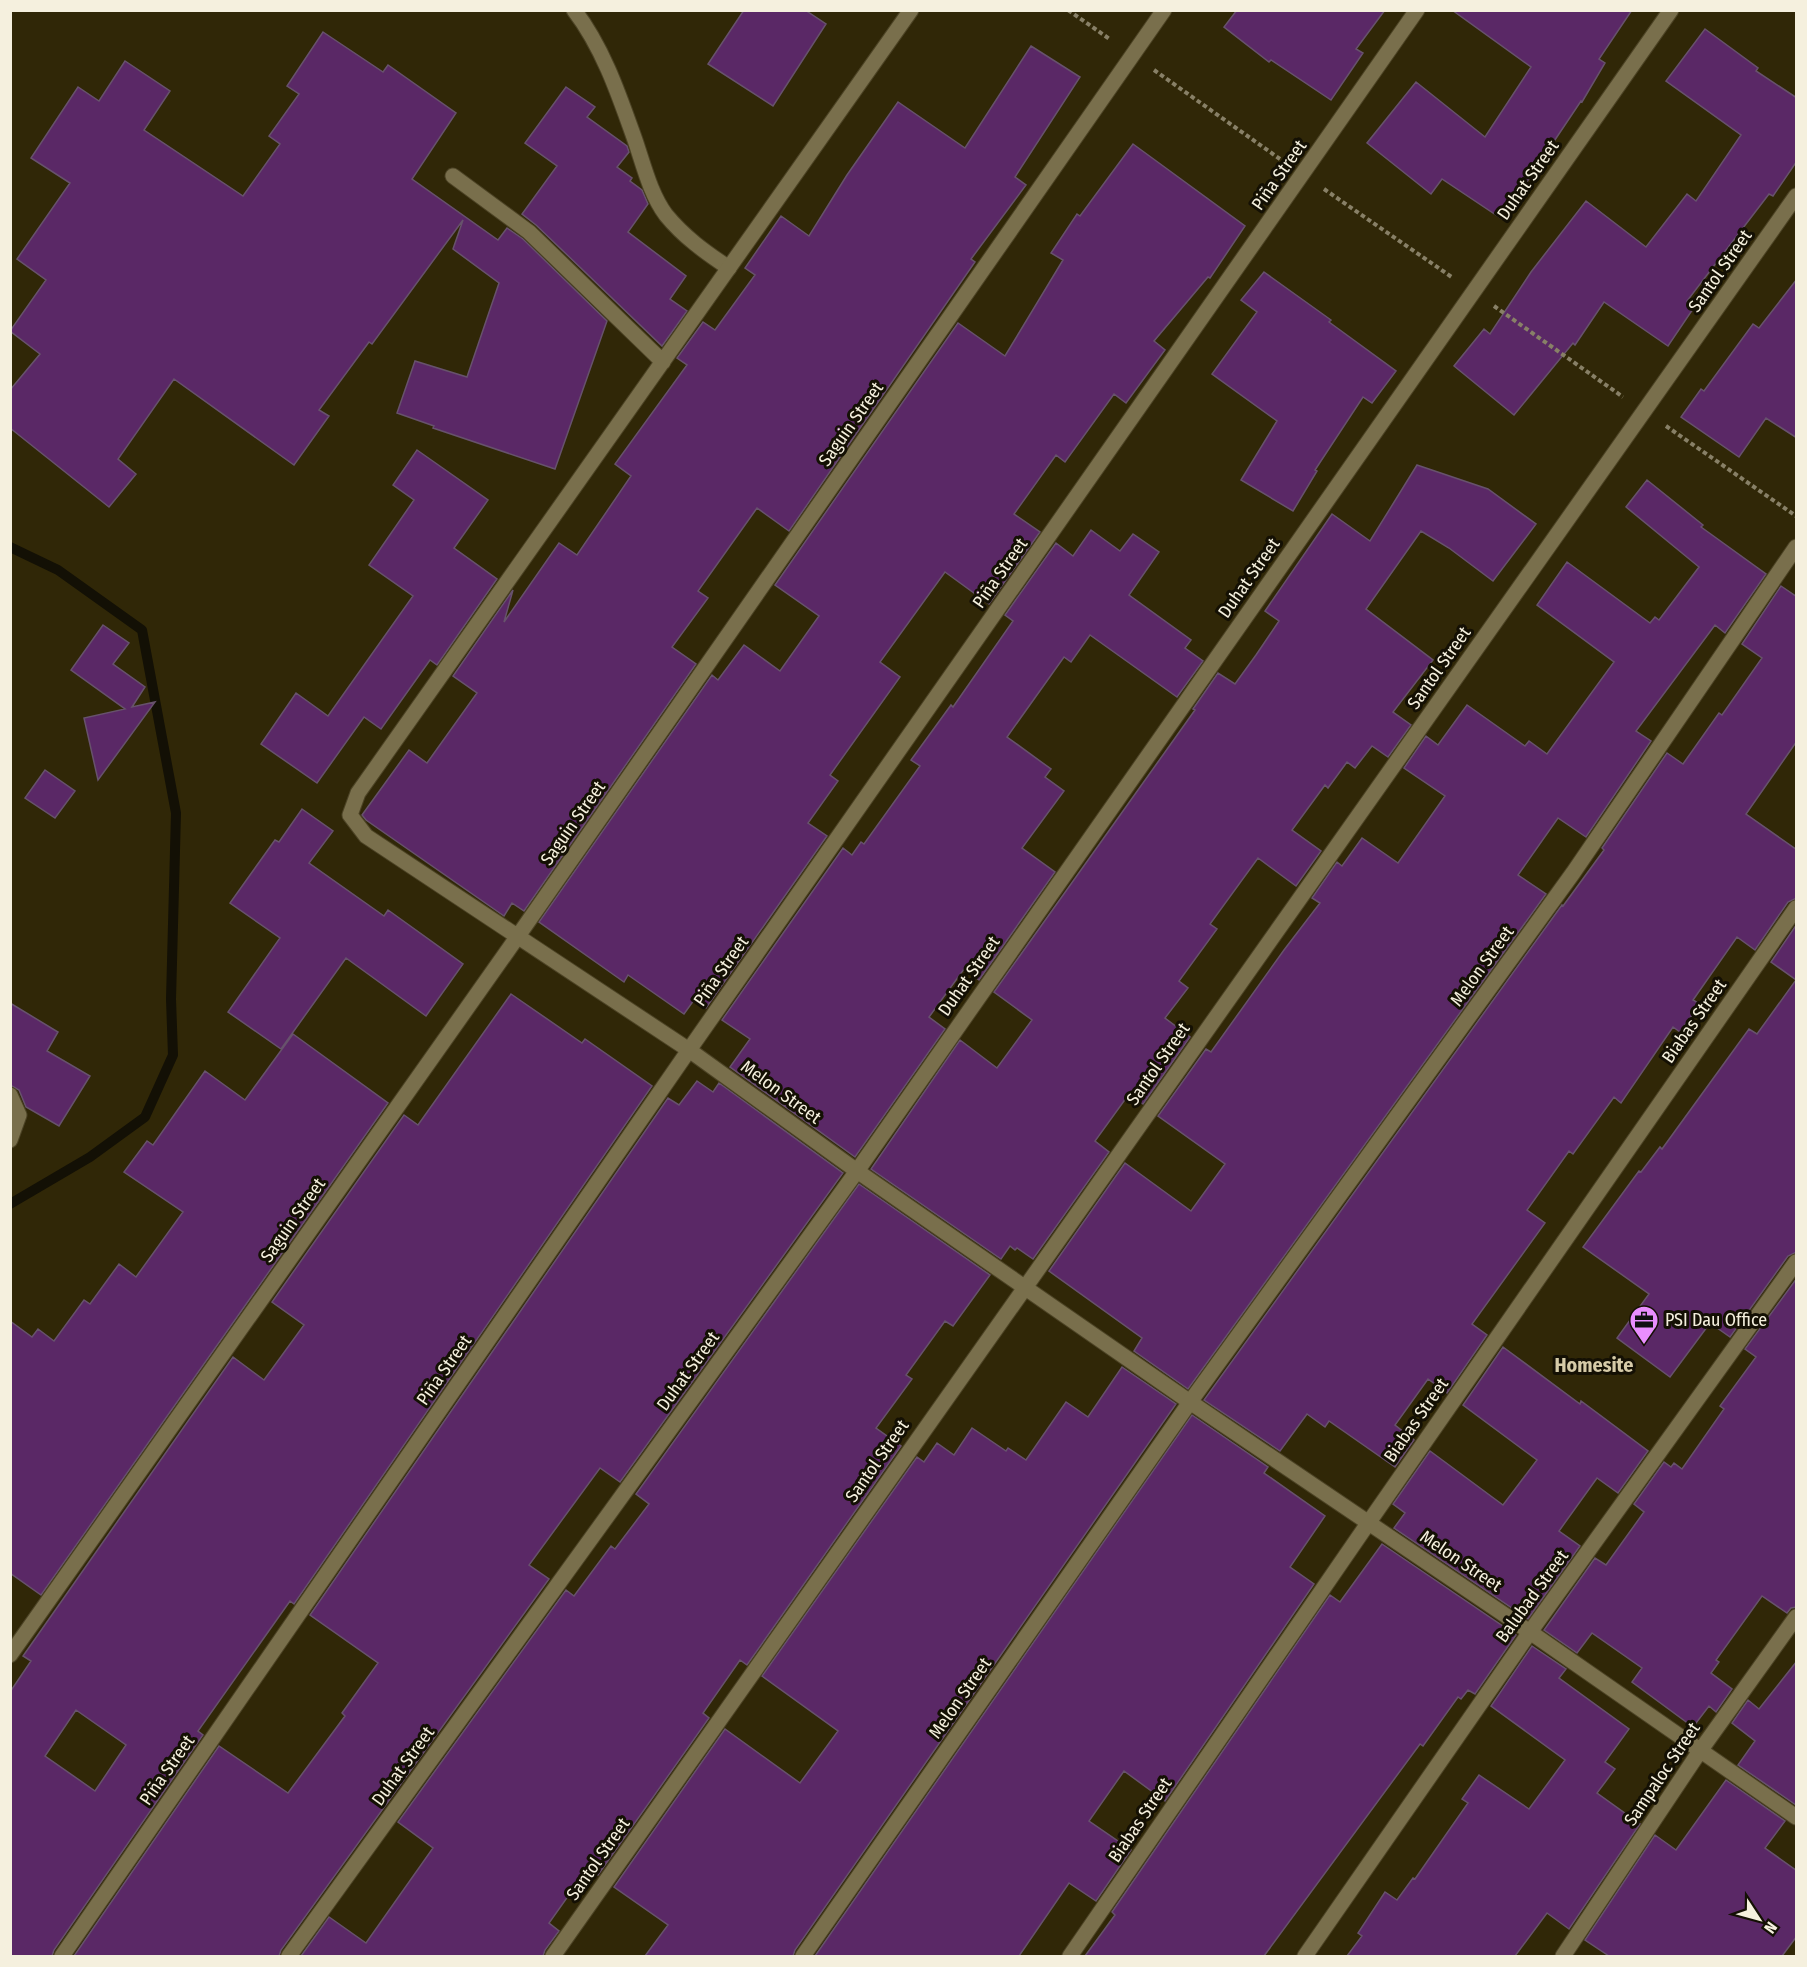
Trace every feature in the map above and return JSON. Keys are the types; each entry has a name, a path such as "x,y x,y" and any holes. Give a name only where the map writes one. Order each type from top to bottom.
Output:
{"street":[{"path":"574,10 603,57 649,182 665,213 692,243 729,268"},
{"path":"453,176 529,232 663,362 911,10"},
{"name":"Saguin Street","path":"10,1655 518,936 1164,10"},
{"name":"Piña Street","path":"62,1956 689,1050 1418,10"},
{"name":"Duhat Street","path":"289,1956 856,1171 1671,10"},
{"name":"Santol Street","path":"553,1956 1797,196"},
{"name":"Melon Street","path":"663,362 358,794 350,814 366,836 689,1050 856,1171 1797,1817"},
{"name":"Melon Street","path":"803,1956 1190,1402 1573,873 1797,547"},
{"name":"Biabas Street","path":"1070,1956 1797,908"},
{"path":"10,1095 19,1115 10,1140"},
{"name":"Balubad Street","path":"1305,1956 1530,1632 1797,1262"},
{"name":"Sampaloc Street","path":"1563,1956 1701,1750 1797,1617"}],"path":[{"path":"1068,10 1644,412 1797,516"}],"building":[{"path":"744,10 805,10 826,24 773,106 708,64"},
{"path":"1237,10 1385,10 1356,49 1363,53 1331,100 1271,60 1269,62 1224,27"},
{"path":"1452,10 1632,10 1599,59 1605,63 1582,102 1502,219 1442,179 1431,194 1367,143 1416,82 1485,137 1531,67"},
{"path":"1705,29 1758,68 1756,71 1797,98 1797,161 1773,196 1769,194 1687,301 1695,306 1668,346 1604,302 1575,345 1573,343 1514,415 1454,366 1484,329 1490,334 1531,272 1586,201 1646,247 1687,194 1696,201 1741,135 1666,81"},
{"path":"323,32 383,72 388,65 456,113 412,179 498,240 507,228 523,239 607,321 555,469 433,428 434,426 397,413 415,361 467,377 499,283 453,249 463,220 372,344 369,342 319,410 329,416 294,465 174,379 118,459 136,474 109,507 10,428 10,390 40,354 10,331 46,280 17,259 70,183 31,158 78,87 99,101 125,61 170,91 144,130 243,196 280,144 269,136 299,94 287,86"},
{"path":"1031,46 1080,77 1015,177 1026,185 971,259 975,262 789,531 757,508 698,591 708,598 672,647 696,664 524,911 512,903 504,916 366,820 362,815 409,750 427,763 477,693 453,676 513,590 504,622 559,543 577,555 631,476 615,464 687,365 677,358 703,322 715,330 755,275 745,268 781,216 809,236 847,175 898,102 965,148"},
{"path":"566,87 595,107 587,117 627,146 629,152 617,167 632,178 630,181 642,190 648,204 628,232 686,276 670,299 687,311 662,346 522,214 557,166 525,143"},
{"path":"1133,144 1245,226 1210,278 1208,277 1154,341 1165,350 1126,403 1114,394 1065,462 1056,455 1014,514 1040,532 989,604 945,572 880,662 900,677 830,775 838,781 808,823 827,836 706,1008 694,1000 684,1014 628,975 624,982 539,922 712,675 718,680 744,645 780,671 819,616 775,585 958,323 1005,356 1063,260 1051,253 1077,214 1080,216"},
{"path":"1264,272 1331,320 1329,322 1396,371 1372,403 1363,397 1315,470 1317,471 1293,511 1241,480 1277,421 1212,374 1257,312 1241,300"},
{"path":"1797,279 1797,438 1766,418 1739,457 1681,417 1701,389 1704,391 1753,324 1759,328"},
{"path":"417,450 488,500 454,548 497,579 437,665 430,660 381,729 364,717 317,783 261,744 296,693 328,716 413,596 369,565 414,500 393,485"},
{"path":"1417,465 1488,489 1536,524 1493,581 1449,548 1421,531 1366,609 1433,660 1393,712 1411,725 1388,757 1372,746 1355,768 1347,762 1328,788 1325,785 1292,830 1321,851 1296,886 1258,858 1210,924 1217,929 1179,981 1188,988 1165,1018 1190,1037 1143,1104 1129,1094 1095,1141 1109,1152 1033,1259 1010,1246 1001,1259 871,1169 960,1040 997,1068 1032,1020 994,992 1195,710 1193,709 1218,673 1235,684 1256,655 1279,621 1265,611 1332,514 1370,541"},
{"path":"1647,480 1703,525 1701,527 1766,574 1725,633 1715,625 1636,731 1651,741 1586,837 1558,818 1518,875 1546,894 1188,1389 1134,1351 1142,1338 1049,1271 1125,1163 1191,1211 1225,1164 1158,1116 1206,1049 1211,1052 1320,903 1312,898 1337,862 1342,866 1362,838 1398,863 1445,796 1404,768 1426,736 1438,745 1467,705 1525,746 1529,741 1547,754 1614,662 1537,605 1567,562 1650,623 1655,617 1659,620 1699,567 1626,507"},
{"path":"1091,530 1120,551 1133,534 1159,552 1129,595 1191,640 1185,648 1203,661 1177,697 1090,635 1071,662 1064,657 1007,737 1051,769 1045,777 1064,791 1022,848 1055,872 979,980 964,969 929,1017 945,1029 855,1157 730,1067 750,1039 722,1020 843,848 852,855 861,842 864,844 920,766 911,760 951,705 953,707 1013,621 1005,615 1056,543 1073,556"},
{"path":"1781,586 1797,597 1797,741 1746,814 1797,850 1797,898 1788,902 1755,950 1737,937 1693,1000 1700,1004 1680,1032 1673,1027 1621,1103 1614,1097 1573,1154 1569,1151 1527,1210 1545,1223 1472,1324 1487,1335 1447,1393 1428,1379 1395,1425 1414,1440 1395,1467 1329,1421 1325,1427 1307,1414 1280,1451 1204,1400 1604,850 1602,848 1667,753 1683,764 1719,713 1722,715 1762,658 1742,644"},
{"path":"103,625 129,643 113,664 145,687 132,707 155,702 98,780 84,718 125,709 71,670"},
{"path":"45,770 75,791 55,818 25,798"},
{"path":"302,809 333,831 309,863 384,916 388,910 463,964 426,1016 346,958 281,1049 228,1012 280,938 230,903 275,840 279,842"},
{"path":"1797,924 1797,1252 1788,1256 1730,1337 1710,1323 1670,1377 1617,1338 1649,1294 1583,1247 1639,1171 1641,1172 1660,1147 1662,1149 1749,1029 1757,1034 1796,980 1771,962"},
{"path":"511,994 582,1043 585,1039 652,1086 294,1604 290,1601 198,1731 203,1735 52,1956 10,1956 10,1692 31,1661 23,1656 233,1357 264,1380 304,1325 272,1302 404,1115 418,1125","holes":["76,1710 126,1745 95,1791 45,1756"]},
{"path":"10,1003 58,1032 47,1051 90,1076 59,1126 26,1107 19,1090 10,1085"},
{"path":"293,1034 388,1103 41,1595 10,1573 10,1321 32,1337 38,1329 54,1341 84,1300 90,1304 119,1264 136,1277 183,1212 124,1172 147,1141 153,1145 205,1071 245,1100"},
{"path":"697,1081 713,1092 719,1083 843,1173 620,1482 600,1468 529,1565 549,1579 281,1950 279,1956 74,1956 219,1746 288,1793 345,1716 342,1713 378,1663 310,1615 668,1098 679,1105"},
{"path":"859,1184 990,1275 953,1326 945,1321 906,1375 912,1379 876,1428 901,1446 747,1665 740,1660 703,1713 709,1718 598,1875 588,1868 549,1923 559,1931 543,1956 301,1956 329,1917 366,1943 433,1848 398,1822 566,1590 574,1596 611,1546 615,1549 649,1504 636,1494"},
{"path":"1797,1278 1797,1607 1791,1608 1787,1613 1762,1596 1716,1660 1719,1662 1711,1673 1732,1689 1716,1712 1709,1706 1693,1727 1632,1682 1642,1668 1592,1633 1577,1653 1544,1630 1595,1558 1606,1565 1644,1512 1634,1504 1664,1462 1671,1467 1674,1463 1682,1469 1724,1409 1720,1406 1756,1357 1745,1349"},
{"path":"1503,1347 1648,1451 1618,1493 1597,1478 1559,1531 1580,1546 1528,1619 1394,1528 1405,1513 1393,1504 1430,1451 1503,1505 1537,1460 1463,1405"},
{"path":"1122,1367 1176,1404 793,1956 645,1956 668,1925 614,1887 725,1729 800,1783 838,1731 762,1676 917,1457 924,1462 937,1443 954,1455 972,1428 1006,1451 1008,1448 1026,1460 1066,1402 1088,1417"},
{"path":"1192,1415 1268,1467 1264,1473 1325,1516 1290,1567 1314,1584 1165,1801 1124,1771 1089,1821 1131,1850 1096,1901 1069,1883 1019,1956 815,1956"},
{"path":"1382,1544 1516,1635 1475,1694 1468,1690 1461,1699 1458,1697 1423,1746 1420,1744 1264,1956 1085,1956 1115,1915 1112,1912 1330,1595 1340,1602"},
{"path":"1532,1646 1566,1669 1559,1678 1629,1729 1605,1762 1615,1769 1597,1793 1640,1824 1569,1929 1547,1913 1515,1956 1347,1956 1362,1936 1358,1933 1385,1892 1397,1900 1413,1878 1415,1879 1468,1803 1462,1799 1479,1775 1529,1809 1565,1760 1491,1706"},
{"path":"1797,1661 1796,1805 1738,1765 1755,1741 1732,1723 1748,1700 1759,1709"},
{"path":"1726,1780 1785,1821 1765,1848 1797,1871 1797,1936 1782,1956 1609,1956 1585,1940 1655,1835 1676,1850"}],"waterway":[{"path":"10,547 58,570 142,630 176,813 171,999 173,1055 145,1117 90,1157 10,1204"}],"place":[{"name":"PSI Dau Office","path":"1644,1346"}],"district":[{"name":"Homesite","path":"1594,1365"}]}
